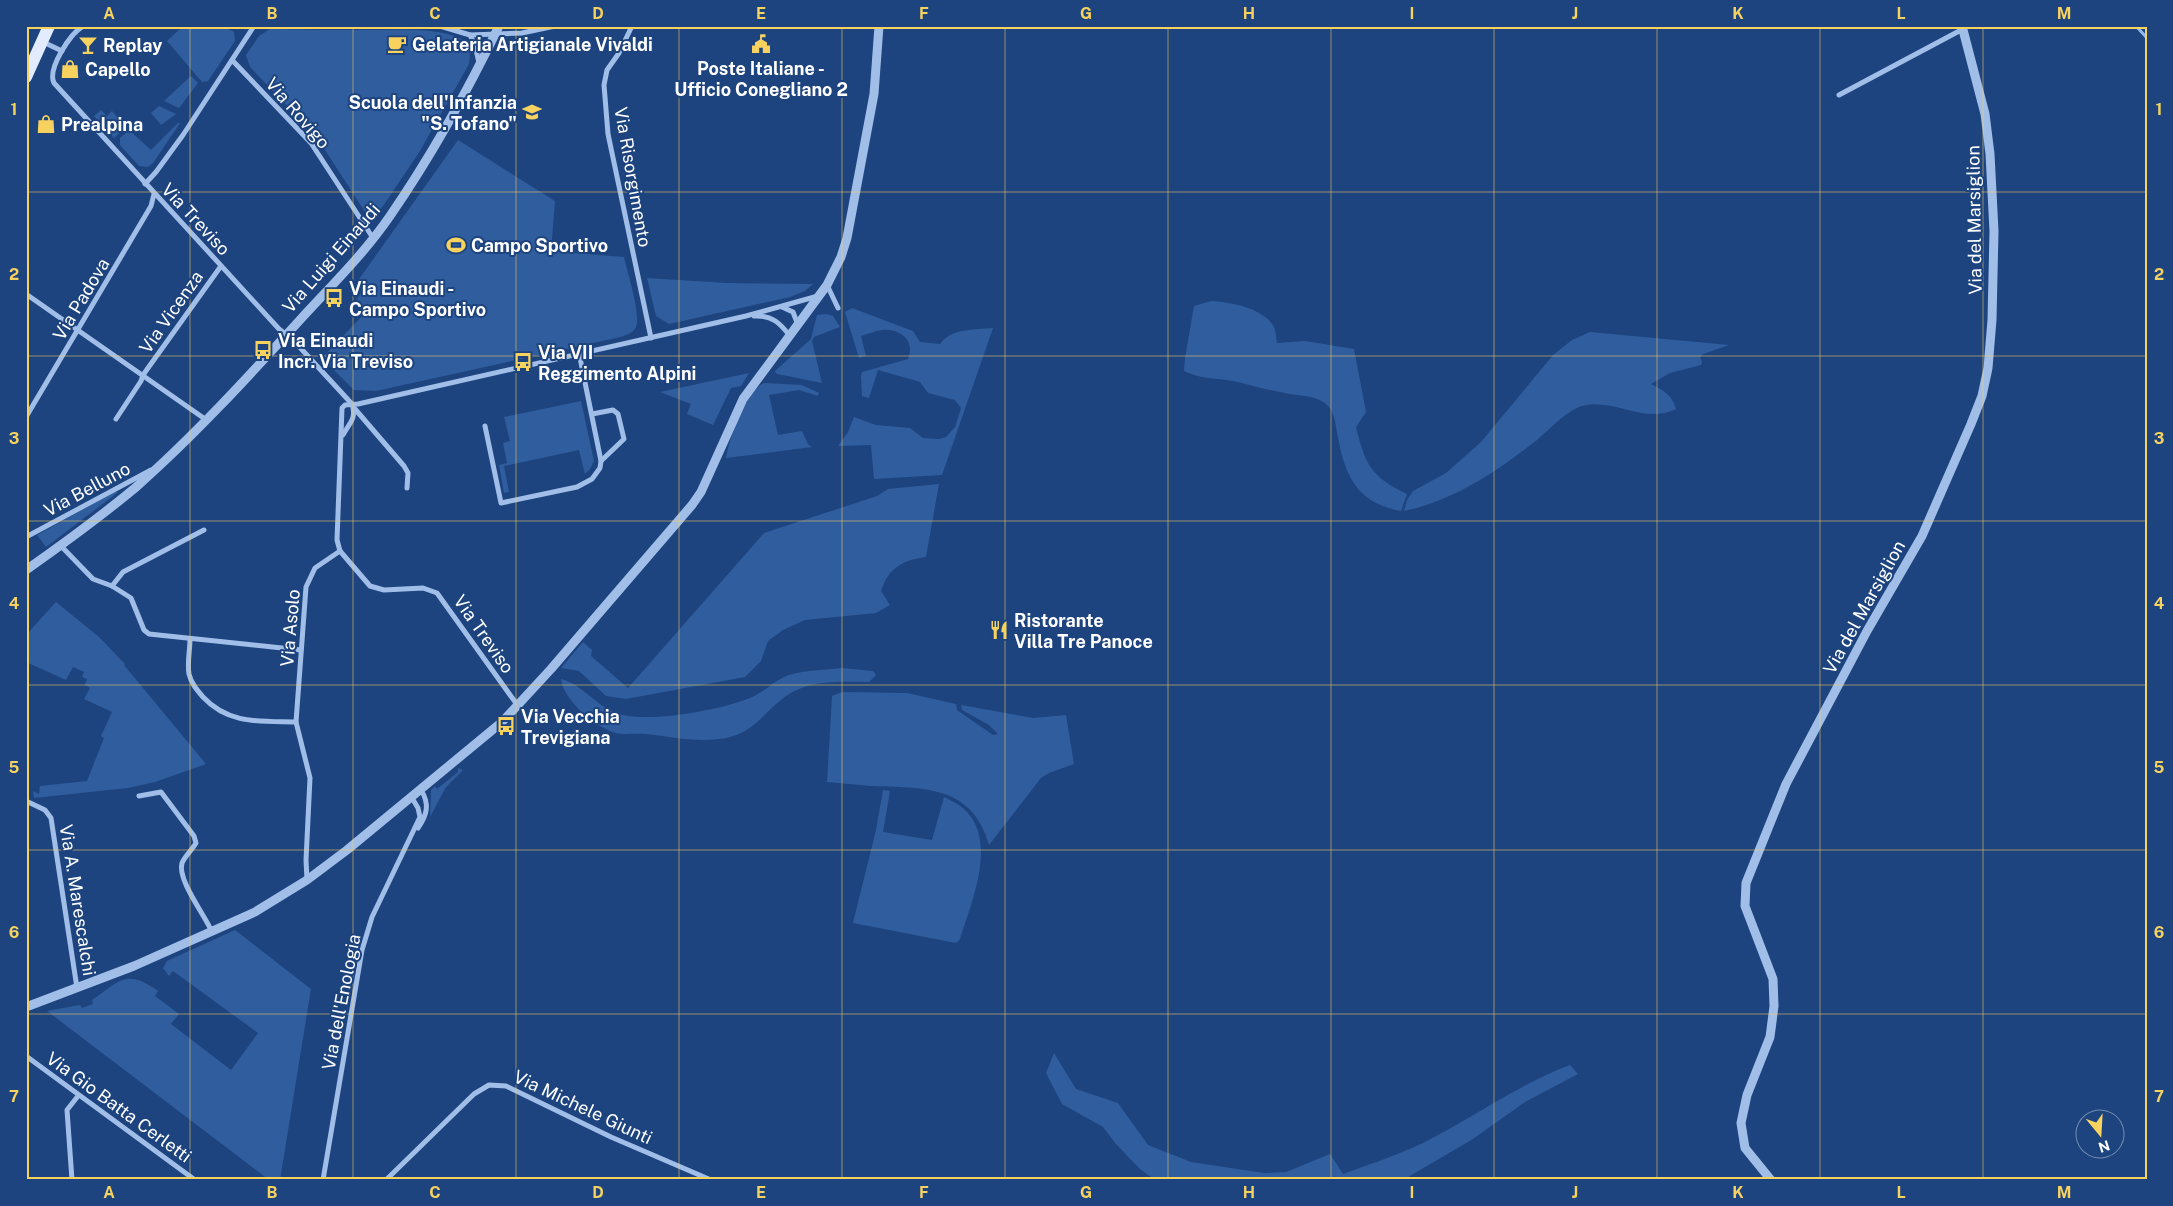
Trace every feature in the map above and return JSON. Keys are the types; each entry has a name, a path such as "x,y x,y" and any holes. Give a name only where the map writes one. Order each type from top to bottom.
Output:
{"main road":[{"path":"26,77 49,26"}],"street":[{"name":"Via Treviso","path":"83,26 73,34 62,52 52,73 54,83 154,194 286,335 294,340 352,404 362,419 404,466 408,473 407,488"},
{"path":"145,184 172,149 254,26"},
{"path":"440,26 470,35 497,29 522,34 555,26"},
{"name":"Via Risorgimento","path":"632,26 619,53 607,70 604,85 608,134 651,338"},
{"path":"26,1007 212,932 255,912 307,880 412,798 518,707 692,505 701,492 743,399 827,285 841,257 847,238 874,94 879,26"},
{"path":"1839,95 1962,28"},
{"name":"Via del Marsiglion","path":"1771,1180 1745,1148 1741,1123 1747,1095 1770,1036 1774,1006 1773,978 1745,906 1746,883 1786,784 1867,631 1922,536 1977,410 1988,368 1992,320 1994,231 1989,147 1985,114 1962,28"},
{"name":"Via Luigi Einaudi","path":"26,570 134,488 160,465 286,335 373,238 433,151 480,66 497,29"},
{"path":"470,35 475,45 480,66"},
{"path":"42,42 62,52"},
{"name":"Via Rovigo","path":"232,60 311,143 373,238"},
{"name":"Via Padova","path":"26,417 152,206 154,194"},
{"name":"Via Vicenza","path":"116,419 143,375 221,266"},
{"path":"827,285 838,308"},
{"path":"26,294 205,419"},
{"path":"345,404 651,338 746,316 820,295"},
{"path":"781,306 793,312 798,325"},
{"path":"746,316 769,317 779,323 790,336"},
{"path":"579,353 601,461"},
{"path":"340,551 337,540 344,396"},
{"path":"341,438 353,420 355,413 352,404"},
{"path":"485,426 501,503 585,484 597,473 601,461 624,439 618,414 613,410 592,414"},
{"name":"Via Belluno","path":"26,537 160,465"},
{"path":"112,586 123,572 204,530"},
{"path":"60,545 93,579 112,586 131,598 149,634 301,650"},
{"name":"Via Treviso","path":"340,551 370,586 384,590 423,588 438,593 518,707"},
{"name":"Via Asolo","path":"307,880 306,837 310,778 296,722 308,580 321,563 340,551"},
{"path":"190,639 188,665 190,679 211,704 223,713 239,719 296,722"},
{"name":"Via dell'Enologia","path":"323,1180 362,950 372,917 427,811 425,795 421,790"},
{"path":"139,796 161,792 194,836 196,843 182,862 182,870 186,885 212,932"},
{"name":"Via dell'Enologia","path":"411,839 420,817 418,808 412,798"},
{"name":"Via A. Marescalchi","path":"26,801 45,810 51,818 77,988"},
{"name":"Via Gio Batta Cerletti","path":"26,1056 194,1180"},
{"name":"Via Michele Giunti","path":"386,1180 474,1094 495,1084 506,1086 611,1136 711,1180"},
{"path":"72,1180 67,1110 78,1096"}],"shaded area":[{"path":"181,28 228,29 234,32 235,41 208,81 202,82 167,41"},
{"path":"270,29 421,30 450,35 459,38 467,45 470,56 469,64 420,151 379,212 371,214 365,212 316,136 250,67 246,55 259,36"},
{"path":"191,76 198,83 179,108 164,101"},
{"path":"159,106 176,114 161,125 151,113"},
{"path":"101,110 107,116 112,111 126,127 114,138 94,116"},
{"path":"180,123 153,163 148,167 139,166 120,145 120,138 129,130 151,150"},
{"path":"458,140 555,201 551,251 624,257 637,313 636,327 630,333 616,338 376,391 354,390 322,358 366,312 354,303 365,287 357,282"},
{"path":"647,278 727,283 813,284 805,291 790,297 669,324 656,316"},
{"path":"1211,301 1246,307 1263,315 1274,327 1277,343 1305,341 1354,349 1366,412 1356,427 1359,440 1371,468 1377,475 1385,482 1407,494 1401,511 1385,507 1373,501 1354,484 1343,461 1335,420 1329,407 1322,401 1312,397 1233,381 1202,377 1184,371 1194,306"},
{"path":"852,308 913,331 920,342 940,344 950,335 957,332 993,328 942,475 874,479 871,445 838,446 848,432 854,417 876,425 910,428 923,438 939,439 946,437 955,427 961,408 955,400 928,393 920,382 878,370 869,398 862,396 862,372 908,359 910,347 905,337 895,331 879,330 861,336 866,356 859,358 845,312"},
{"path":"826,314 833,316 840,327 814,337 812,341 822,383 777,374 775,371 811,339 817,315"},
{"path":"1590,332 1729,345 1703,354 1700,357 1701,365 1670,373 1651,384 1669,396 1676,409 1652,414 1594,404 1576,408 1522,452 1490,474 1441,500 1404,511 1407,500 1413,491 1446,473 1481,442 1553,355 1572,340"},
{"path":"749,373 741,386 731,388 713,425 687,414 691,404 660,392"},
{"path":"764,383 802,385 819,393 818,396 799,390 769,395 778,435 802,431 808,444 812,447 726,458 739,417 751,396"},
{"path":"581,401 594,461 590,469 585,474 579,450 504,466 509,492 504,493 499,465 507,463 503,443 510,441 504,417"},
{"path":"939,484 926,557 910,560 898,566 888,576 881,591 890,605 876,613 805,620 783,630 768,641 761,661 745,677 626,699 606,696 579,671 561,668 583,642 592,650 591,656 628,688 764,533 877,496 888,489"},
{"path":"116,491 117,493 46,547 37,535"},
{"path":"56,602 99,637 125,664 206,764 155,782 128,788 34,798 33,791 39,794 40,786 87,781 104,738 101,736 112,712 84,699 90,688 85,685 87,679 82,677 84,672 73,667 66,680 26,662 26,635"},
{"path":"842,668 873,671 876,675 869,682 823,683 801,688 781,700 746,731 730,737 709,740 646,734 619,734 608,730 590,719 574,704 563,687 561,679 577,686 614,712 636,717 652,717 687,714 722,707 750,698 779,680 795,673"},
{"path":"842,692 907,693 956,704 957,710 993,735 998,734 989,725 962,710 961,705 1033,718 1066,715 1074,764 1041,778 989,845 981,825 971,810 958,800 943,793 908,787 827,782 832,696"},
{"path":"458,768 463,770 446,787 430,817 431,790 435,786 437,789 458,772"},
{"path":"883,790 890,791 883,832 932,840 944,797 965,810 976,825 980,840 979,874 960,939 956,943 853,923 876,830"},
{"path":"235,930 311,989 280,1180 269,1180 47,1011 80,1005 82,1008 93,1004 92,1000 117,983 130,979 138,980 158,991 155,996 179,1014 171,1024 231,1070 258,1033 173,971 169,976 163,968 167,961"},
{"path":"1054,1053 1076,1089 1118,1103 1148,1145 1191,1162 1264,1173 1286,1172 1330,1154 1343,1174 1425,1142 1550,1073 1570,1065 1578,1074 1525,1102 1473,1139 1403,1180 1155,1180 1140,1169 1103,1127 1062,1104 1046,1073"}],"waterway":[{"path":"2136,26 2147,38"}],"place":[{"name":"Gelateria Artigianale Vivaldi","path":"397,44"},
{"name":"Poste Italiane - Ufficio Conegliano 2","path":"761,44"},
{"name":"Replay","path":"88,45"},
{"name":"Capello","path":"70,69"},
{"name":"Scuola dell'Infanzia \"S. Tofano\"","path":"532,112"},
{"name":"Prealpina","path":"46,124"},
{"name":"Campo Sportivo","path":"456,245"},
{"name":"Via Einaudi - Campo Sportivo","path":"334,298"},
{"name":"Via Einaudi Incr. Via Treviso","path":"263,350"},
{"name":"Via VII Reggimento Alpini","path":"523,362"},
{"name":"Ristorante Villa Tre Panoce","path":"999,630"},
{"name":"Via Vecchia Trevigiana","path":"506,726"}]}
